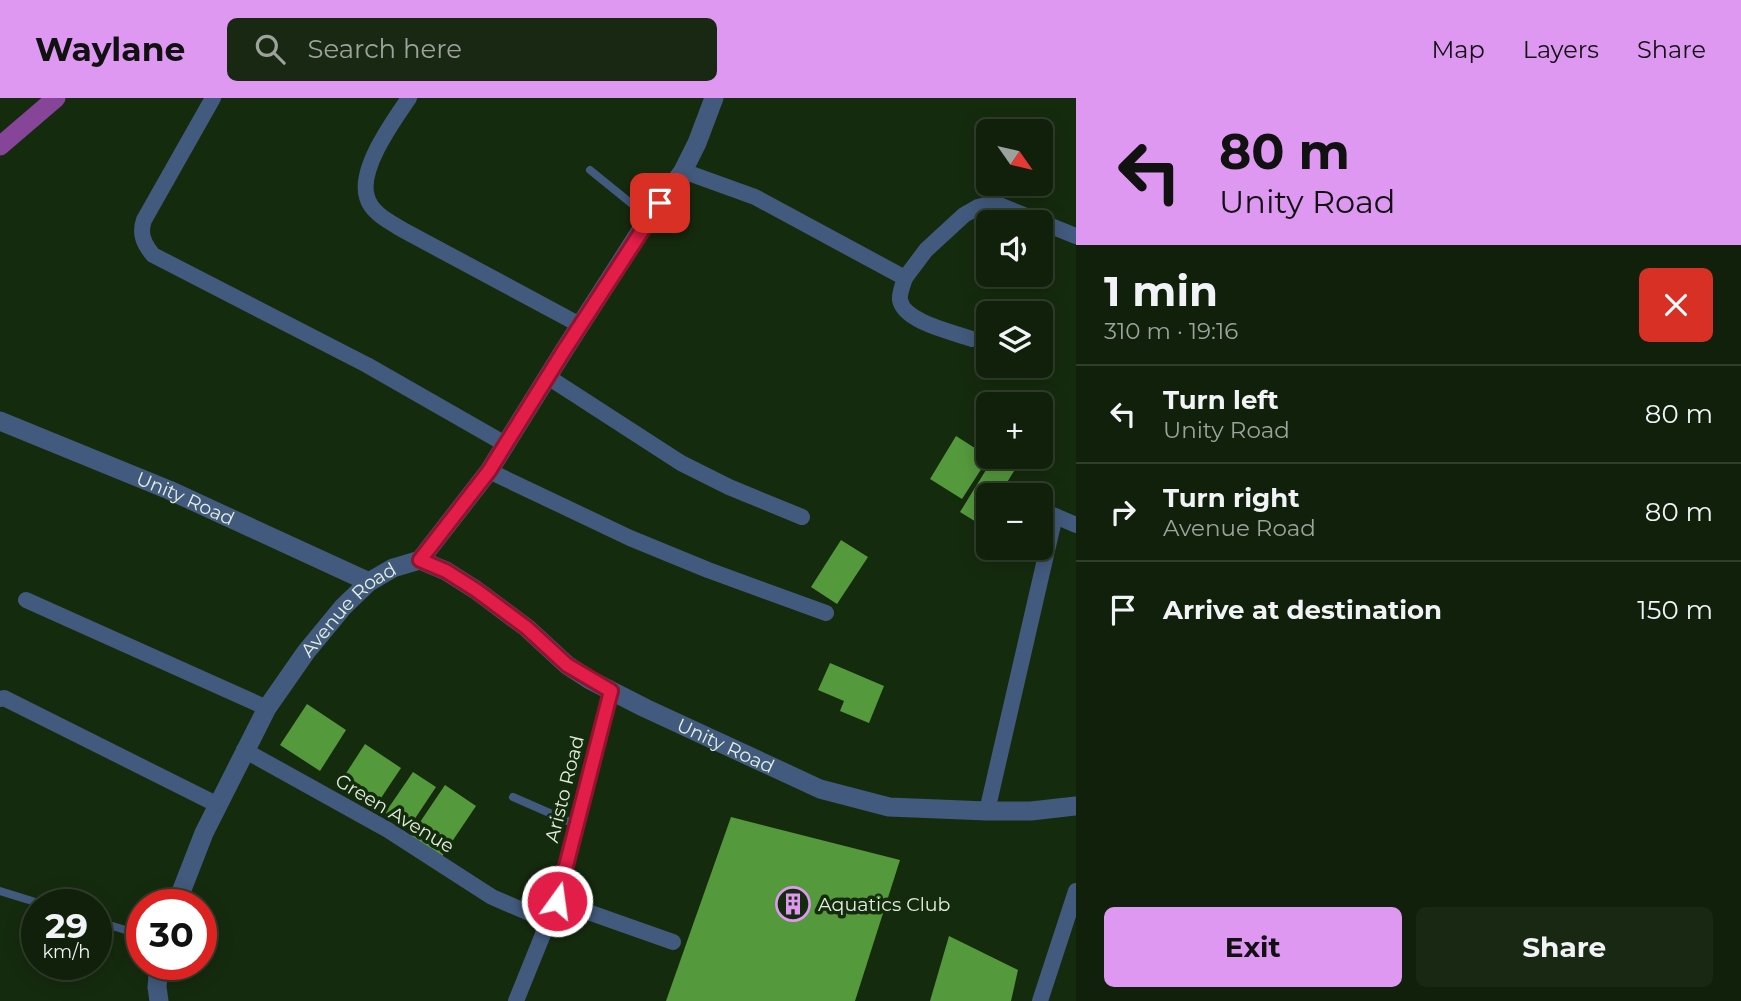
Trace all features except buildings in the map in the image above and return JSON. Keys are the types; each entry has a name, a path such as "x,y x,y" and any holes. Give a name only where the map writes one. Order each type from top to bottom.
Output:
{"street":[{"path":"213,98 144,220 141,228 144,245 153,255 355,359 506,445"},
{"path":"409,98 378,144 367,178 366,197 377,213 403,230 580,325"},
{"name":"Avenue Road","path":"183,889 218,805 267,708 306,652 343,607 369,582 393,568 420,560 489,471 649,218 683,171 714,98"},
{"path":"683,171 755,197 905,278"},
{"path":"972,339 920,321 907,313 900,299 905,278 926,250 964,215 978,206 995,203 1076,236"},
{"path":"548,377 681,463 729,487 802,517"},
{"name":"Unity Road","path":"0,421 169,490 369,582"},
{"path":"489,471 630,538 826,613"},
{"path":"1053,515 1076,525"},
{"name":"Unity Road","path":"420,560 446,571 476,590 527,628 567,665 611,691 820,789 890,807 1031,811 1076,806"},
{"path":"987,811 1038,560"},
{"path":"26,600 267,708"},
{"name":"Aristo Road","path":"516,1001 557,901 611,691"},
{"path":"0,699 4,698 218,805"},
{"name":"Green Avenue","path":"244,750 388,830 492,897 548,920"},
{"path":"1040,1001 1076,891"},
{"path":"557,901 673,942"},
{"path":"158,980 159,1001"}],"lane":[{"path":"590,170 649,218"},
{"path":"513,797 577,825"},
{"path":"0,891 21,898"}],"waterway":[{"path":"0,146 56,98"}],"place":[{"name":"Aquatics Club","path":"793,904"}],"route":[{"path":"557,901 611,691 567,665 527,628 476,590 446,571 420,560 489,471 660,203"}]}
